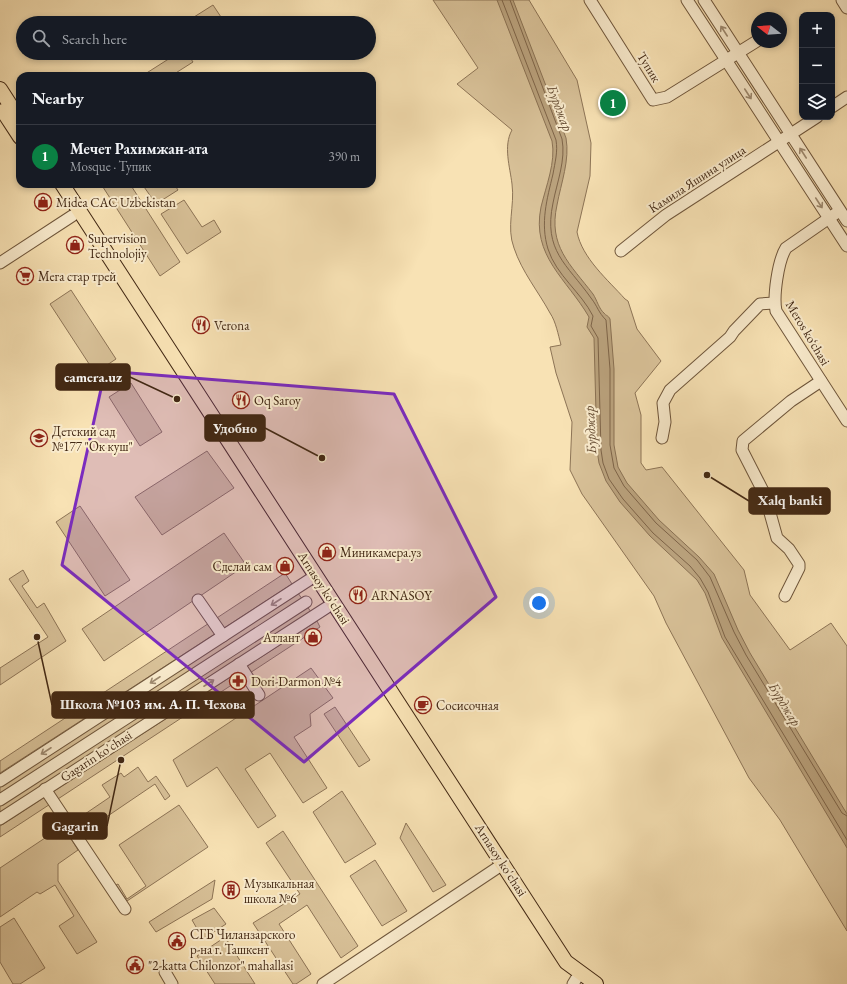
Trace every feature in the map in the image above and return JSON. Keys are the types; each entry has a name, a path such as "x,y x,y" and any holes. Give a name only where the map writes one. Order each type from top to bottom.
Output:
{"main road":[{"path":"0,89 16,114"},
{"path":"0,106 16,131"},
{"name":"Arnasoy ko'chasi","path":"54,188 76,214 500,866 560,967 578,980 596,984"},
{"name":"Arnasoy ko'chasi","path":"64,188 76,214"}],"street":[{"name":"Тупик","path":"590,0 653,100 668,97 726,61"},
{"path":"686,0 847,246"},
{"path":"704,0 847,221"},
{"path":"842,0 847,8"},
{"path":"726,61 751,45"},
{"path":"835,105 847,97"},
{"name":"Камила Яшина улица","path":"621,251 666,215 812,120"},
{"name":"Meros ko‘chasi","path":"840,211 786,248 782,255 774,303 776,311 847,420"},
{"path":"0,263 76,214"},
{"path":"662,438 665,422 663,403 670,390 730,337 760,304 774,303"},
{"path":"785,596 800,568 799,564 789,549 777,538 765,495 742,450 743,440 770,417 821,381"},
{"path":"0,781 312,578"},
{"path":"198,600 223,636"},
{"path":"0,800 306,602"},
{"name":"Gagarin ko'chasi","path":"0,819 330,605"},
{"path":"239,664 259,695"},
{"path":"45,789 125,909"},
{"path":"323,984 500,866"},
{"path":"165,972 172,984"}],"highlighted area":[{"path":"105,371 394,394 496,597 304,762 62,565"}],"shaded area":[{"path":"433,0 529,0 577,80 591,143 590,176 577,232 580,242 584,251 596,268 628,301 637,329 661,361 635,393 641,415 641,463 646,470 662,467 744,570 750,595 790,650 831,623 847,646 847,931 780,820 749,778 666,623 654,596 582,494 570,470 572,422 556,373 550,347 561,345 557,328 521,265 512,240 511,224 513,192 508,157 508,143 512,130 457,84 478,68"},
{"path":"213,5 220,16 196,16"},
{"path":"167,60 192,60 193,62 177,72 148,72"},
{"path":"104,188 133,188 180,262 160,276"},
{"path":"145,188 177,188 178,190 156,204"},
{"path":"184,200 202,227 214,220 221,232 187,254 161,214"},
{"path":"71,290 116,359 95,373 50,304"},
{"path":"131,383 162,432 140,446 109,397"},
{"path":"207,451 234,488 162,535 135,497"},
{"path":"80,506 130,580 105,596 56,522"},
{"path":"224,533 246,565 104,661 82,629"},
{"path":"23,570 29,581 22,586 37,608 44,603 66,641 0,685 0,668 48,637 9,579"},
{"path":"285,573 292,584 0,773 0,761"},
{"path":"298,593 311,612 0,814 0,786"},
{"path":"317,621 320,627 0,837 0,826"},
{"path":"311,668 333,698 310,714 311,726 294,737 327,788 303,803 270,753 245,769 276,816 258,828 217,767 187,787 173,760"},
{"path":"335,707 370,760 359,767 324,714"},
{"path":"138,767 148,782 156,776 170,796 165,800 155,784 90,828 82,816 110,797 102,785 121,773 124,777"},
{"path":"342,791 376,844 345,863 313,812"},
{"path":"179,805 208,847 127,901 116,885 118,884 127,899 146,886 119,845"},
{"path":"406,823 446,885 433,892 400,838"},
{"path":"63,826 78,850 58,864 58,881 97,942 77,954 59,926 74,916 55,885 40,894 37,892 0,917 0,868"},
{"path":"283,831 358,946 341,958 307,905 279,924 311,974 296,984 293,984 253,923 300,894 266,843"},
{"path":"375,860 407,911 382,926 350,876"},
{"path":"215,880 212,899 156,932 149,922"},
{"path":"214,908 226,924 203,939 192,920"},
{"path":"14,918 45,968 20,984 13,984 0,962 0,927"},
{"path":"225,937 255,984 215,984 197,956"}],"water":[{"name":"Бурджар","path":"497,0 513,0 566,138 567,155 555,219 556,232 558,243 563,254 593,294 599,307 610,319 614,369 614,445 618,467 627,483 659,520 699,557 714,574 738,630 750,653 847,814 847,848 722,638 705,593 697,580 650,536 620,502 606,481 599,463 597,450 594,338 587,327 589,317 553,266 541,240 539,224 541,207 552,166 552,141"}],"place":[{"name":"Мечет Рахимжан-ата","path":"613,103"},
{"name":"Midea CAC Uzbekistan","path":"43,202"},
{"name":"Supervision Technolojiy","path":"75,245"},
{"name":"Мега стар трей","path":"25,276"},
{"name":"Verona","path":"201,325"},
{"name":"camera.uz","path":"177,399"},
{"name":"Oq Saroy","path":"241,400"},
{"name":"Детский сад №177 \"Ок куш\"","path":"39,438"},
{"name":"Удобно","path":"322,458"},
{"name":"Xalq banki","path":"707,475"},
{"name":"Миникамера.уз","path":"327,552"},
{"name":"Сделай сам","path":"285,566"},
{"name":"ARNASOY","path":"358,595"},
{"name":"Школа №103 им. А. П. Чехова","path":"37,637"},
{"name":"Атлант","path":"313,637"},
{"name":"Dori-Darmon №4","path":"238,681"},
{"name":"Сосисочная","path":"423,705"},
{"name":"Gagarin","path":"121,760"},
{"name":"Mузыкальная школа №6","path":"231,890"},
{"name":"СГБ Чиланзарского р-на г. Ташкент","path":"177,941"},
{"name":"\"2-katta Chilonzor\" mahallasi","path":"135,965"}]}
